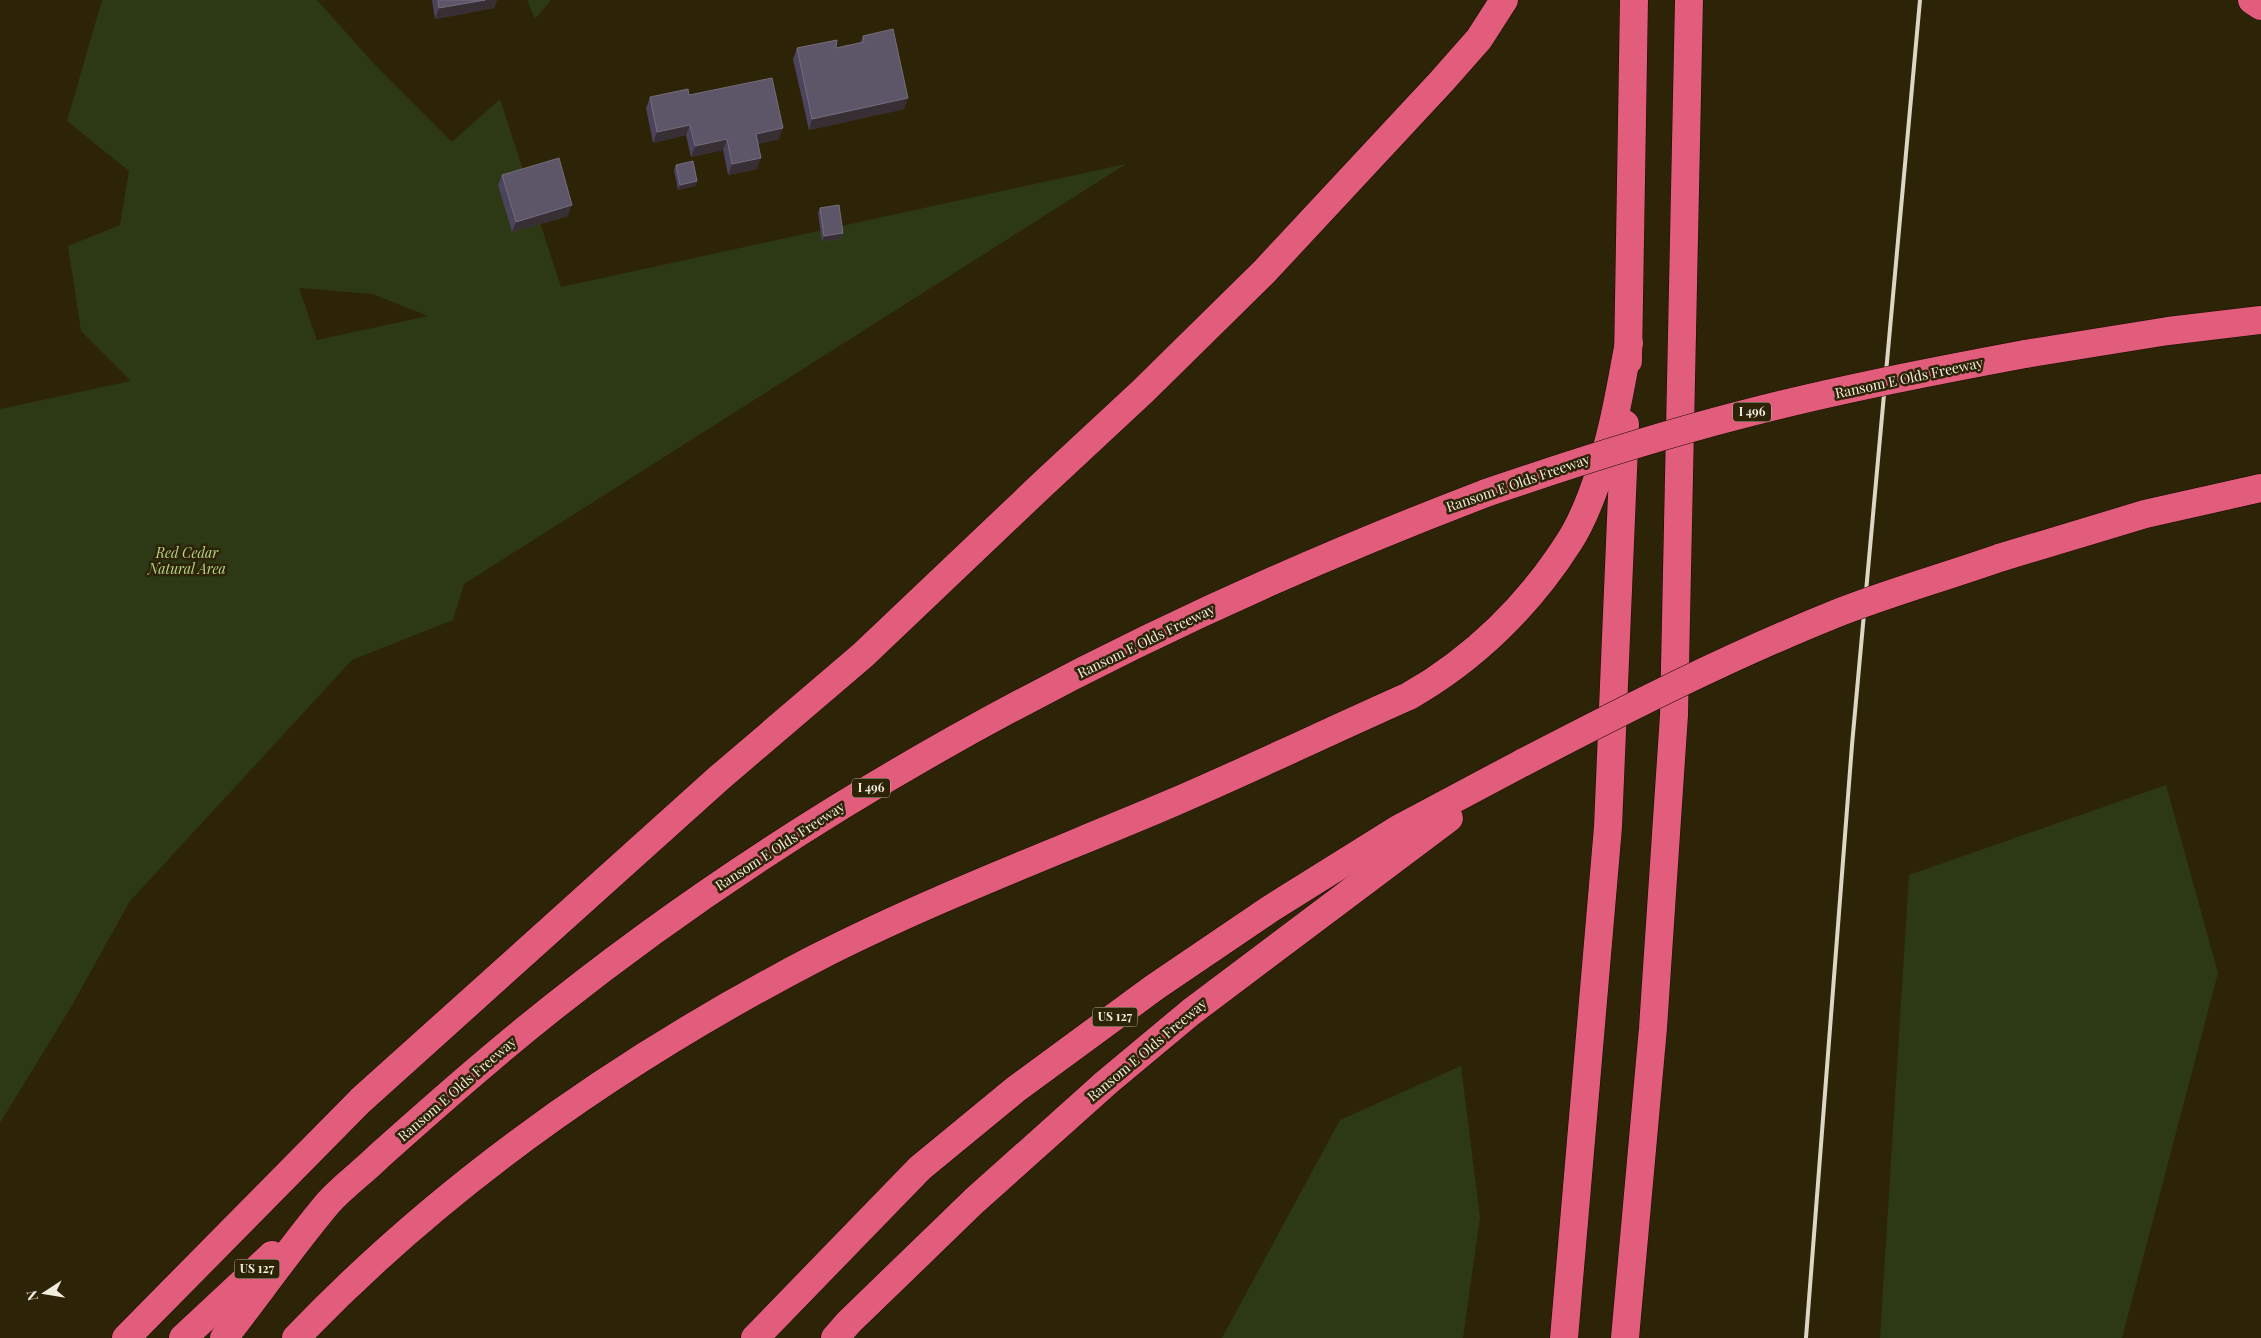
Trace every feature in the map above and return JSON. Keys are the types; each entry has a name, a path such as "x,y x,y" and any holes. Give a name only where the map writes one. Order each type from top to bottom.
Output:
{"highway":[{"path":"126,1338 361,1100 719,778 863,655 1143,392 1264,272 1434,90 1479,39 1504,0"},
{"path":"1564,1338 1608,827 1629,343 1634,0"},
{"path":"1625,1338 1653,1028 1674,715 1689,0"},
{"path":"2252,0 2261,6"},
{"name":"Ransom E Olds Freeway","path":"224,1338 330,1201 434,1106 586,980 657,926 831,811 1039,693 1226,601 1336,552 1486,493 1586,459 1736,416 1860,387 2025,354 2168,331 2261,320"},
{"path":"296,1338 412,1227 505,1152 640,1058 720,1011 867,933 974,885 1175,801 1409,696 1441,678 1465,660 1508,618 1544,577 1570,540 1590,498 1607,447 1629,343"},
{"name":"Ransom E Olds Freeway","path":"836,1338 849,1322 974,1201 1114,1076 1191,1012 1524,762 1644,700 1762,645 1836,614 1999,558 2145,514 2261,488"},
{"name":"US 127","path":"755,1338 920,1168 1016,1089 1155,987 1270,909 1398,829 1524,762"},
{"name":"US 127","path":"184,1338 330,1201"}],"green space":[{"name":"Red Cedar Natural Area","path":"102,0 317,0 376,66 452,142 500,99 561,287 1126,164 464,584 453,620 352,660 130,901 71,1007 0,1123 0,409 131,381 81,331 68,246 120,225 129,171 67,121","holes":["299,288 372,294 428,316 317,340"]},
{"path":"527,0 551,0 535,19"},
{"path":"2166,785 2218,973 2122,1338 1880,1338 1909,875"},
{"path":"1461,1066 1480,1217 1463,1338 1222,1338 1340,1120"}],"building":[{"path":"438,0 485,0 439,8"},
{"path":"893,29 908,98 812,119 797,48 837,40 836,48 864,42 863,36"},
{"path":"772,78 783,128 756,134 761,158 732,164 727,139 695,146 690,125 657,132 650,97 688,89 689,95"},
{"path":"559,158 572,205 516,222 502,175"},
{"path":"693,161 697,181 680,185 676,165"},
{"path":"839,205 843,233 824,236 820,208"}],"railway":[{"path":"1806,1338 1852,745 1920,0"}]}
